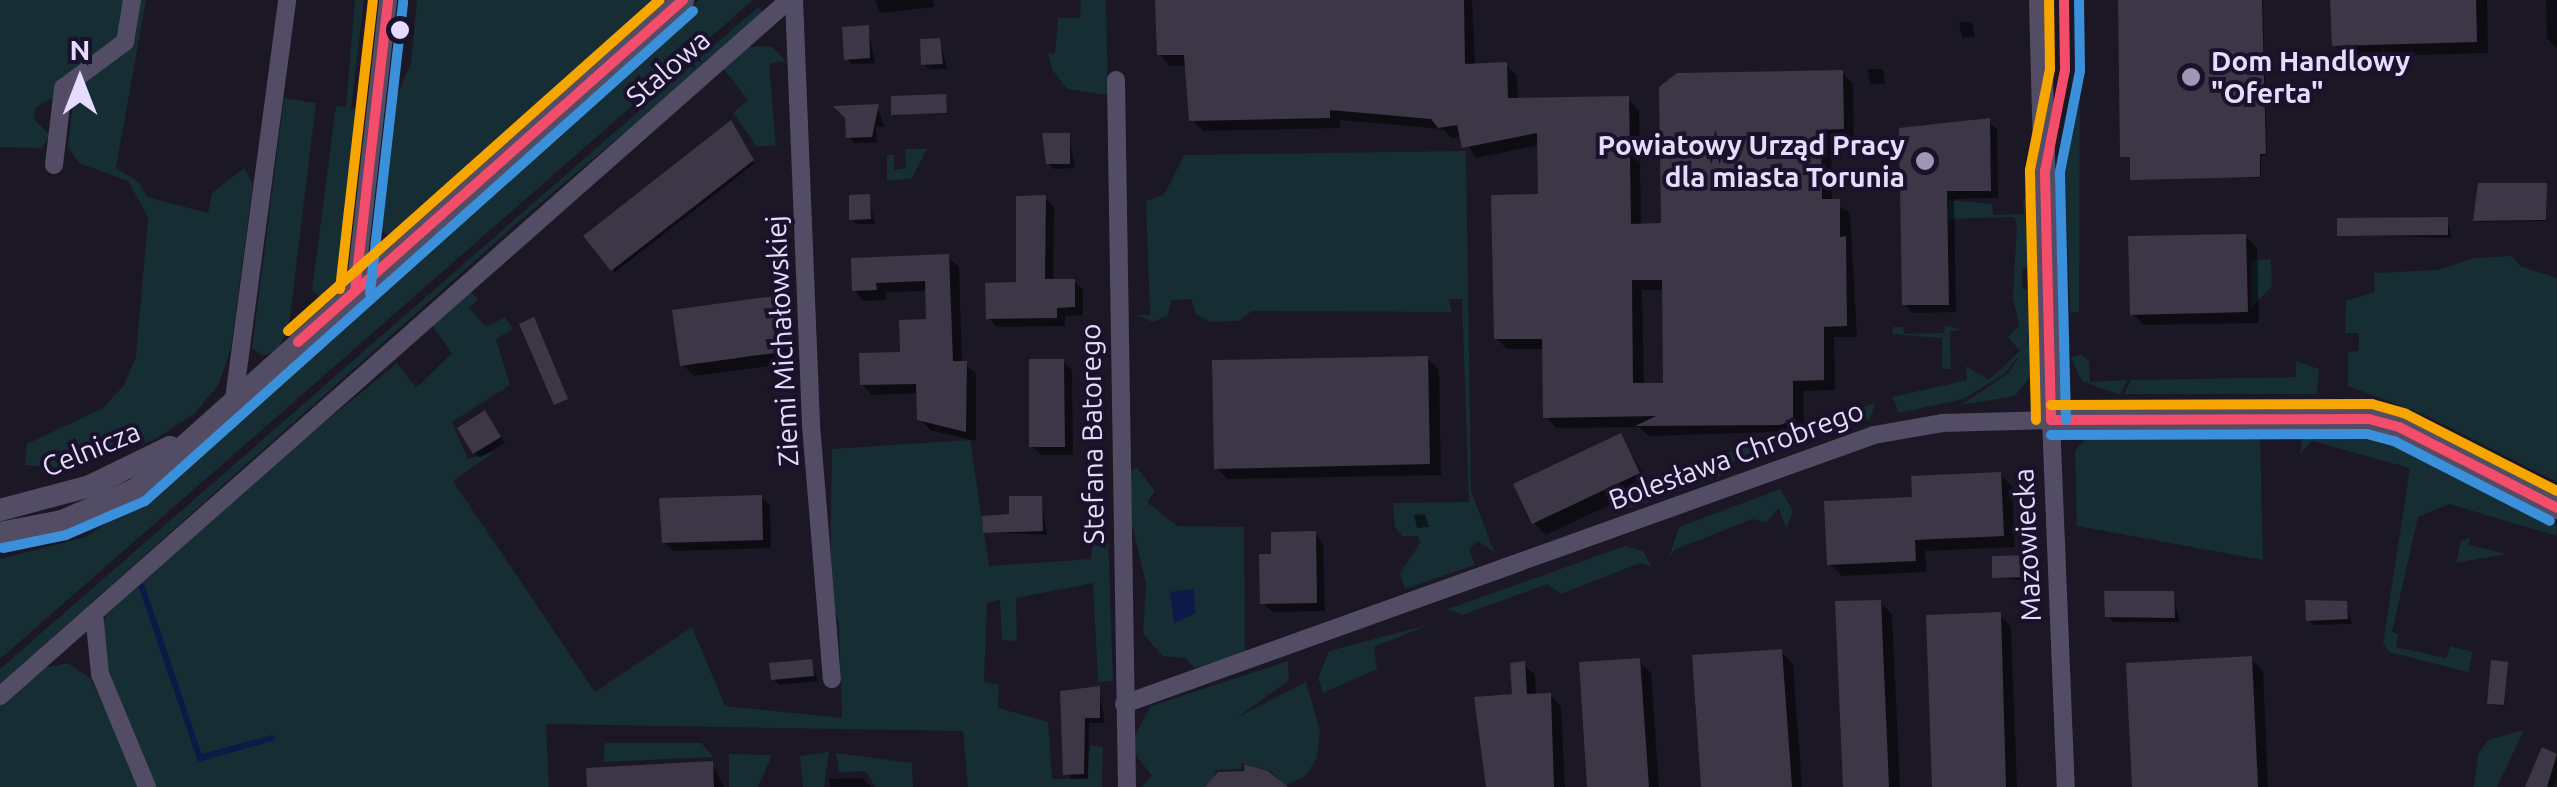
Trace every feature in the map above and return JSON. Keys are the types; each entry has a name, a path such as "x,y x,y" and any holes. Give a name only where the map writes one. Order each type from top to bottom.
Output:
{"street":[{"path":"54,165 63,88 124,42 132,0"},
{"path":"234,399 286,0"},
{"path":"356,291 388,0"},
{"name":"Celnicza","path":"0,533 117,500 200,431 683,0"},
{"name":"Stalowa","path":"0,696 792,0"},
{"name":"Ziemi Michałowskiej","path":"792,0 811,425 832,679"},
{"name":"Mazowiecka","path":"2040,0 2066,787"},
{"name":"Stefana Batorego","path":"1116,80 1128,787"},
{"name":"Bolesława Chrobrego","path":"1124,704 1874,434 1942,423 2368,420 2398,428 2557,508"},
{"name":"Celnicza","path":"0,510 90,486 200,431"},
{"path":"94,613 100,674 147,787"}],"green space":[{"path":"0,0 146,0 116,168 139,182 147,197 208,213 212,193 244,168 253,184 231,347 219,384 195,413 154,440 59,468 25,465 27,444 103,408 124,385 136,357 148,217 128,181 79,163 68,147 75,85 36,107 34,119 50,135 42,148 0,147"},
{"path":"355,0 364,0 351,108 365,111 345,279 324,301 312,290 336,106 346,107"},
{"path":"417,0 663,0 402,235 391,238 375,225 386,119 411,64"},
{"path":"699,0 753,0 0,659 0,559 85,537 131,507"},
{"path":"1081,0 1106,0 1108,95 1067,89 1053,71 1048,54 1055,53 1058,18 1080,18"},
{"path":"758,7 765,14 524,217 0,684 0,669"},
{"path":"771,46 786,61 769,64 776,145 757,147 733,113 748,100 722,67 746,47"},
{"path":"2080,79 2079,312 2070,313 2065,174"},
{"path":"284,98 316,103 289,326 278,350 263,356 252,348"},
{"path":"905,149 927,149 912,178 887,181 887,155 894,155 894,170 906,168"},
{"path":"1466,151 1471,491 1494,552 1478,541 1469,549 1475,565 1405,589 1400,573 1420,543 1418,536 1402,536 1395,527 1393,503 1469,502 1462,299 1448,299 1452,312 1252,311 1238,321 1210,322 1196,314 1191,299 1172,300 1167,316 1153,322 1136,315 1150,315 1146,201 1164,195 1184,155"},
{"path":"2023,198 2029,198 2029,266 2022,269 2022,288 2030,291 2032,328 2024,350 2004,374 1963,399 1899,413 1892,397 1967,380 1966,366 1989,380 2020,351 2008,337 2019,326 2013,297 2017,223 2013,217 1948,219 1948,200 1992,204 1993,215 2024,214"},
{"path":"2512,256 2520,266 2557,278 2557,482 2425,415 2348,386 2348,352 2359,351 2359,333 2345,333 2346,301 2375,292 2374,273 2438,270 2475,258"},
{"path":"2271,259 2272,286 2251,308 2251,261"},
{"path":"464,285 478,299 469,308 486,327 505,317 513,329 496,339 510,385 452,422 468,459 494,452 453,481 595,692 692,627 725,706 842,718 839,624 830,595 832,449 970,440 989,566 1091,559 1094,530 1108,532 1113,681 1098,682 1093,583 1016,598 1017,641 1002,640 1000,600 987,603 984,682 999,685 998,708 1048,722 1052,779 1087,778 1090,745 1103,747 1102,787 968,787 963,731 546,724 549,787 155,787 104,671 100,632 106,615 205,520 397,363 416,388 452,353 430,323"},
{"path":"1945,326 1965,330 1950,331 1951,369 1942,369 1942,338 1892,334 1893,327 1903,327 1904,334 1944,333"},
{"path":"2031,336 2030,377 2015,396 1961,405 2009,373"},
{"path":"2081,354 2089,361 2090,382 2127,380 2120,395 2082,381 2071,358"},
{"path":"2296,361 2319,369 2317,394 2124,394 2131,380 2296,377"},
{"path":"2348,402 2397,411 2557,491 2557,497"},
{"path":"1875,403 1870,419 1758,449 1725,466 1720,476 1624,510 1638,497 1634,479 1645,474 1650,488 1661,490 1670,485 1673,471"},
{"path":"2307,404 2299,407 2123,409 2140,405"},
{"path":"2260,436 2263,560 2077,526 2075,451 2085,439"},
{"path":"2302,436 2363,437 2407,450 2557,525 2557,536 2449,504 2418,517 2392,632 2398,634 2396,647 2446,658 2450,646 2473,652 2468,672 2389,652 2383,644 2410,468 2312,441 2300,454"},
{"path":"1137,468 1155,491 1147,502 1177,526 1244,527 1245,653 1194,668 1186,658 1163,656 1143,634 1146,584 1132,524 1130,470"},
{"path":"1780,489 1793,511 1786,529 1779,508 1766,522 1752,519 1674,550 1668,560 1679,527"},
{"path":"2470,538 2469,545 2506,554 2456,563 2461,541"},
{"path":"1625,546 1643,551 1652,567 1640,563 1561,594 1547,584 1462,615 1448,609"},
{"path":"1431,624 1374,647 1377,669 1323,693 1318,678 1329,651"},
{"path":"1288,661 1289,680 1238,717 1306,682 1320,731 1317,758 1305,776 1285,786 1271,771 1242,763 1241,769 1216,770 1211,787 1141,787 1152,776 1133,751 1133,739 1151,706"},
{"path":"68,663 91,679 141,787 0,787 0,703 38,669"},
{"path":"2524,730 2497,787 2474,787 2478,754 2488,740"},
{"path":"605,743 701,743 714,757 603,762"},
{"path":"829,752 824,787 803,787 800,756"},
{"path":"836,753 912,763 913,787 875,787 866,771 839,772"},
{"path":"729,754 772,755 758,787 729,787"}],"water":[{"path":"1194,589 1195,614 1174,623 1170,592"}],"building":[{"path":"1155,0 1464,0 1465,64 1507,62 1508,98 1629,96 1631,224 1661,223 1659,87 1677,73 1843,70 1844,129 1821,130 1822,199 1840,199 1840,237 1846,236 1847,326 1824,327 1824,380 1793,381 1793,420 1780,425 1635,426 1656,416 1543,418 1542,339 1494,339 1491,195 1538,194 1537,133 1462,148 1457,125 1438,128 1431,119 1330,110 1330,118 1189,121 1184,55 1157,55","holes":["1632,280 1662,280 1663,383 1633,383"]},
{"name":"Dom Handlowy \"Oferta\"","path":"2118,0 2262,0 2266,154 2260,154 2260,177 2130,180 2130,157 2120,157"},
{"path":"2330,0 2476,0 2477,42 2332,46"},
{"path":"869,25 870,58 844,60 842,27"},
{"path":"940,38 943,64 921,65 920,39"},
{"path":"946,94 947,113 891,115 891,96"},
{"path":"879,104 872,137 846,138 845,118 833,106"},
{"path":"1990,118 1991,191 1947,191 1949,305 1902,305 1899,128"},
{"path":"731,120 754,160 611,271 583,236"},
{"path":"1042,133 1070,133 1070,164 1046,164"},
{"path":"2478,183 2547,183 2546,220 2473,221"},
{"path":"870,194 871,219 849,220 849,195"},
{"path":"1046,195 1045,279 1075,279 1075,307 1057,308 1057,318 986,319 985,283 1016,282 1016,196"},
{"path":"2448,217 2448,235 2337,236 2337,218"},
{"path":"2246,234 2248,312 2130,315 2128,236"},
{"path":"949,254 953,361 967,361 966,432 917,420 916,384 860,385 859,353 900,352 899,320 926,319 925,281 876,283 877,290 852,291 851,258"},
{"path":"774,296 781,352 680,366 672,310"},
{"path":"534,317 568,399 554,405 519,324"},
{"path":"1428,356 1430,464 1214,469 1212,360"},
{"path":"1029,359 1064,359 1065,447 1029,447"},
{"path":"485,410 501,437 473,454 457,428"},
{"path":"1621,433 1640,473 1532,524 1513,484"},
{"path":"2001,472 2004,536 1915,540 1916,561 1827,565 1824,501 1912,497 1911,476"},
{"path":"762,495 763,540 662,543 659,498"},
{"path":"1009,496 1042,496 1043,531 983,533 982,516 1009,514"},
{"path":"1316,531 1317,603 1260,604 1259,554 1271,554 1271,532"},
{"path":"2034,555 2035,577 1992,578 1992,556"},
{"path":"2104,591 2174,591 2175,618 2105,617"},
{"path":"1881,600 1889,787 1843,787 1835,601"},
{"path":"2305,600 2347,601 2348,619 2306,621"},
{"path":"2001,612 2006,787 1932,787 1926,615"},
{"path":"1782,649 1792,787 1701,787 1692,655"},
{"path":"2252,656 2258,787 2132,787 2126,663"},
{"path":"1640,658 1649,787 1587,787 1579,662"},
{"path":"812,659 814,676 771,680 769,663"},
{"path":"2491,660 2508,662 2504,705 2487,704"},
{"path":"1525,661 1527,694 1551,693 1554,787 1486,787 1474,697 1512,694 1510,663"},
{"path":"1100,686 1100,718 1085,718 1084,774 1063,775 1060,691"},
{"path":"2542,747 2557,754 2547,787 2525,787"},
{"path":"713,761 714,787 587,787 586,768"},
{"path":"1244,764 1268,771 1288,787 1205,787 1218,772 1245,771"}],"waterway":[{"path":"142,587 200,758 272,738"}],"transit line":[{"path":"340,289 373,0"},
{"path":"355,291 388,0"},
{"path":"288,331 660,0"},
{"path":"298,342 683,0"},
{"path":"2036,420 2030,170 2050,69 2049,0"},
{"path":"2051,420 2045,171 2065,70 2064,0"},
{"path":"2066,420 2060,172 2080,71 2079,0"},
{"path":"370,293 403,2"},
{"path":"3,548 66,535 145,501 693,11"},
{"path":"2051,405 2372,404 2406,414 2557,491"},
{"path":"2051,420 2369,419 2399,427 2557,508"},
{"path":"2051,435 2367,434 2394,441 2550,521"}],"place":[{"name":"Dom Handlowy \"Oferta\"","path":"2191,77"},
{"name":"Powiatowy Urząd Pracy dla miasta Torunia","path":"1925,161"}]}
